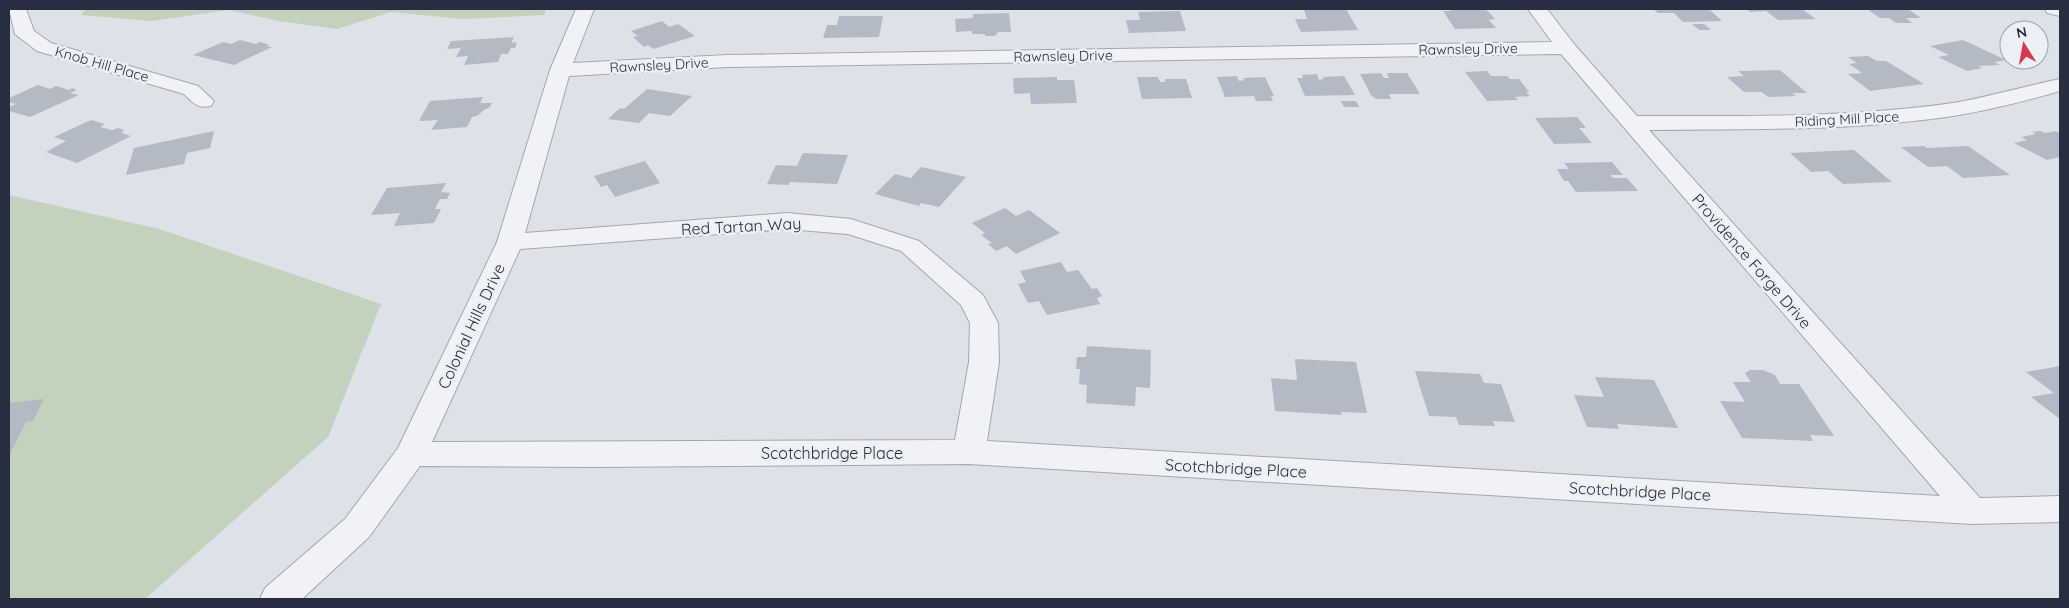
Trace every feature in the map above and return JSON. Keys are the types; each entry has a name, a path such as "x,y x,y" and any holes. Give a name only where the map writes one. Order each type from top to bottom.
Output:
{"street":[{"name":"Knob Hill Place","path":"17,9 25,34 44,46 192,90 203,102"},
{"name":"Colonial Hills Drive","path":"278,599 357,528 411,454 510,242 560,70 586,9"},
{"name":"Providence Forge Drive","path":"1537,9 1567,48 1631,123 1972,510"},
{"path":"2054,9 2060,10"},
{"name":"Rawnsley Drive","path":"560,70 727,61 1567,48"},
{"name":"Riding Mill Place","path":"1631,123 1821,122 1881,119 1948,112 1996,103 2060,85"},
{"name":"Red Tartan Way","path":"510,242 787,221 851,227 910,246 942,272 973,302 984,323 984,362 969,452"},
{"name":"Scotchbridge Place","path":"411,454 594,455 969,452 1972,510 2060,509"}],"green space":[{"path":"86,9 546,9 544,15 463,19 391,12 337,29 279,21 229,10 151,21 81,15"},
{"path":"9,195 159,229 381,304 328,437 145,599 9,599"}],"building":[{"path":"1346,9 1358,30 1301,32 1295,19 1307,19 1304,10"},
{"path":"1450,9 1482,9 1488,11 1495,19 1489,20 1496,28 1455,29 1443,11 1451,11"},
{"path":"1653,9 1709,9 1722,21 1683,22 1674,13 1658,13"},
{"path":"1747,9 1802,9 1816,19 1778,20 1766,11 1750,12"},
{"path":"1867,9 1908,9 1921,18 1906,18 1912,23 1896,23 1889,18 1880,18"},
{"path":"1180,11 1186,31 1129,33 1126,20 1140,20 1138,12"},
{"path":"1009,13 1011,32 998,32 995,36 985,36 985,34 972,34 972,31 956,32 955,19 973,18 973,14"},
{"path":"839,16 883,16 879,37 823,38 827,25 837,25"},
{"path":"662,21 669,27 678,24 695,36 653,49 648,45 644,47 633,37 638,36 631,31"},
{"path":"1692,24 1704,24 1711,30 1699,30"},
{"path":"514,37 511,43 517,42 515,48 511,48 508,54 501,54 498,62 464,65 468,56 456,57 461,48 447,49 451,41"},
{"path":"240,40 256,44 260,42 272,47 234,65 193,55 223,42 231,44"},
{"path":"1963,40 1999,57 1999,61 1994,62 1999,65 1978,66 1982,68 1967,71 1938,57 1949,55 1930,46"},
{"path":"1868,56 1877,61 1886,61 1924,84 1870,91 1848,74 1862,73 1849,64 1857,63 1848,57"},
{"path":"1780,70 1807,93 1792,93 1796,96 1768,97 1762,92 1744,92 1727,77 1744,76 1738,71"},
{"path":"1487,71 1491,76 1507,76 1510,79 1519,79 1530,96 1515,97 1518,100 1487,101 1465,72"},
{"path":"1381,73 1384,78 1389,78 1387,73 1407,73 1420,94 1389,94 1391,99 1376,99 1371,95 1360,74"},
{"path":"1317,74 1319,80 1324,79 1323,77 1344,76 1355,95 1305,96 1297,78 1303,78 1302,75"},
{"path":"1237,76 1239,81 1244,80 1243,78 1265,77 1274,96 1271,96 1273,101 1256,101 1254,96 1225,97 1217,77"},
{"path":"1057,77 1057,80 1074,80 1077,103 1031,104 1030,93 1014,94 1013,78"},
{"path":"1137,77 1158,77 1160,82 1165,82 1165,79 1186,79 1192,98 1142,99"},
{"path":"38,85 50,89 56,86 69,90 72,88 77,90 70,93 79,95 30,117 9,111 9,107 16,104 9,102 9,98"},
{"path":"647,89 692,96 670,116 649,113 639,123 608,119 620,108 624,109"},
{"path":"483,97 480,103 492,103 489,108 472,117 467,127 431,130 438,120 419,121 430,101"},
{"path":"1341,101 1356,101 1359,107 1344,107"},
{"path":"1577,117 1586,128 1579,128 1592,143 1554,144 1535,118"},
{"path":"91,120 105,124 100,127 112,130 118,128 124,130 121,133 131,136 77,163 46,152 66,141 54,137"},
{"path":"214,131 210,148 187,153 184,164 126,175 134,148"},
{"path":"2040,131 2045,133 2056,131 2060,133 2060,157 2047,160 2014,143 2027,140 2021,137 2036,134 2032,132"},
{"path":"1924,146 1927,148 1968,146 2010,175 1963,178 1947,166 1928,167 1901,147"},
{"path":"1854,150 1892,182 1843,184 1828,171 1811,172 1790,153"},
{"path":"803,153 848,155 837,184 790,182 789,185 767,184 776,165 797,166"},
{"path":"645,161 660,183 615,197 607,185 601,187 594,176"},
{"path":"1612,162 1623,175 1610,175 1613,178 1627,178 1638,191 1576,192 1568,181 1564,181 1557,169 1569,169 1564,163"},
{"path":"921,167 966,177 939,207 921,203 919,206 875,194 895,174 911,178"},
{"path":"446,183 441,192 450,193 447,199 440,199 435,209 441,209 434,223 394,226 400,213 371,215 387,188"},
{"path":"1005,208 1016,216 1029,210 1060,233 1016,254 1007,246 996,251 988,244 992,243 981,235 985,233 972,223"},
{"path":"1061,262 1067,272 1078,270 1092,289 1097,288 1102,296 1097,298 1100,304 1047,315 1039,301 1028,303 1018,284 1026,282 1020,271"},
{"path":"1087,346 1151,350 1150,388 1136,387 1135,406 1086,403 1087,385 1079,384 1080,369 1076,369 1077,357 1086,357"},
{"path":"1295,359 1356,362 1367,413 1341,412 1342,415 1275,411 1271,378 1297,380"},
{"path":"2060,366 2060,419 2031,397 2054,393 2026,372"},
{"path":"1750,370 1763,370 1775,375 1780,384 1799,384 1834,436 1810,435 1813,441 1742,438 1720,401 1745,402 1733,382 1751,382 1745,373"},
{"path":"1415,371 1480,374 1484,383 1501,384 1515,422 1493,421 1495,426 1459,425 1456,417 1429,416"},
{"path":"1595,377 1654,380 1678,428 1617,424 1619,429 1587,427 1574,395 1604,397"},
{"path":"44,399 33,421 26,422 9,456 9,403"}]}
